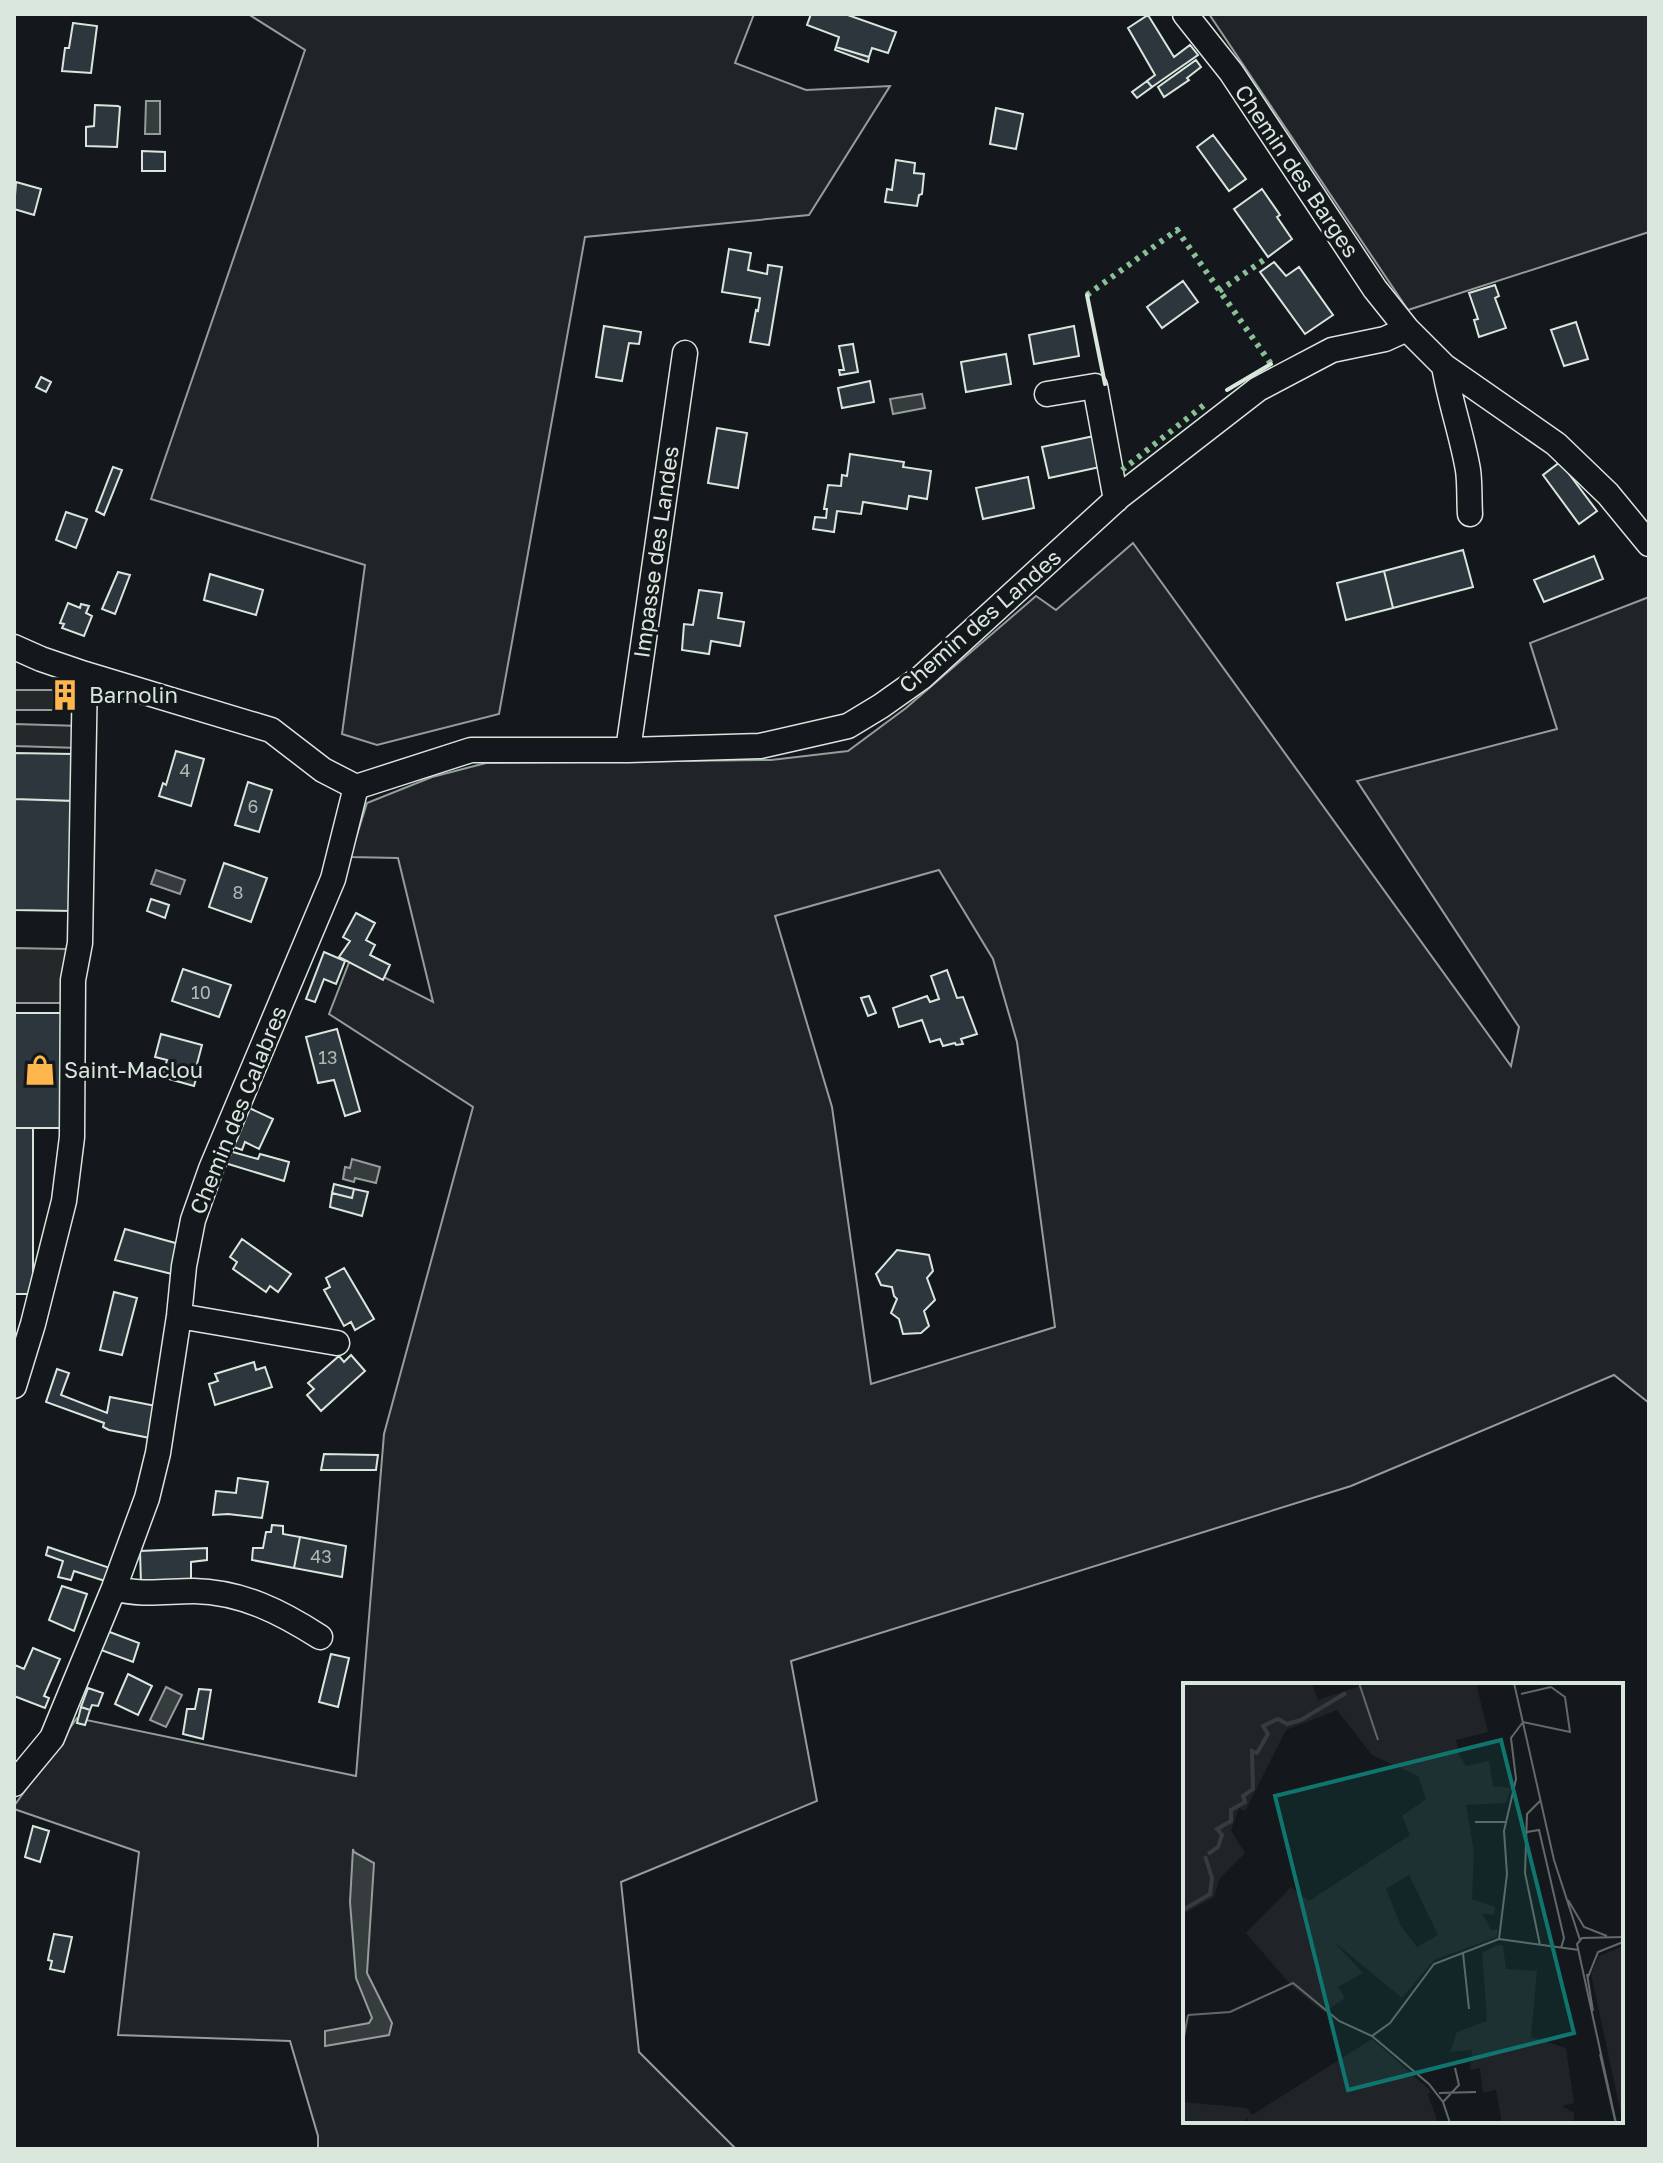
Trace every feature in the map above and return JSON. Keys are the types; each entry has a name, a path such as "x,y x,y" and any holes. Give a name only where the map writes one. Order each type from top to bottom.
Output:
{"street":[{"name":"Chemin des Barges","path":"1185,14 1231,72 1375,289 1407,329 1444,366 1556,444 1608,494 1649,544"},
{"name":"Chemin des Landes","path":"356,787 471,750 760,746 848,726 922,677 1116,500 1258,389 1332,350 1385,339 1407,329"},
{"name":"Impasse des Landes","path":"628,750 685,353"},
{"path":"1444,366 1469,475 1470,514"},
{"path":"1047,394 1095,386 1116,500"},
{"path":"14,647 85,674 271,730 323,770 356,787"},
{"path":"14,1386 24,1324 64,1201 72,1137 73,980 80,943 85,674"},
{"name":"Chemin des Calabres","path":"14,1784 52,1738 114,1588 147,1498 158,1453 184,1266 197,1207 333,879 356,787"},
{"path":"179,1316 337,1343"},
{"path":"114,1588 131,1593 196,1591 223,1594 286,1615 320,1637"}],"shaded area":[{"path":"248,14 754,14 735,63 806,90 890,86 809,215 585,237 499,714 377,745 342,734 365,565 151,499 305,50"},
{"path":"1209,14 1649,14 1649,232 1408,310"},
{"path":"146,101 160,101 160,134 145,134"},
{"path":"922,394 925,408 893,414 890,399"},
{"path":"1133,543 1511,1066 1519,1027 1357,781 1557,729 1530,643 1649,597 1649,1403 1614,1375 1351,1486 791,1661 817,1801 621,1882 639,2052 736,2149 318,2149 318,2136 290,2041 118,2035 139,1852 14,1809 14,1806 77,1718 356,1776 384,1434 473,1107 329,1014 350,960 433,1002 398,858 350,857 367,803 432,777 486,763 771,760 848,751 906,708 1036,596 1056,610","holes":["939,870 993,959 1017,1042 1055,1327 871,1384 832,1107 775,916"]},
{"path":"14,690 53,690 53,710 14,710"},
{"path":"14,724 81,726 79,748 14,746"},
{"path":"156,870 185,880 180,894 151,884"},
{"path":"14,948 66,949 67,1003 14,1003"},
{"path":"352,1159 380,1167 376,1183 355,1178 354,1182 343,1179 345,1167 350,1168"},
{"path":"166,1687 182,1695 166,1727 150,1720"},
{"path":"353,1849 374,1863 367,1973 392,2023 389,2035 325,2046 325,2031 369,2023 372,2018 356,1978 350,1902"}],"building":[{"path":"811,14 845,14 896,32 888,53 872,48 869,57 836,47 839,37 807,25"},
{"path":"1148,15 1174,57 1190,45 1198,55 1152,87 1147,81 1155,75 1128,28"},
{"path":"73,23 97,26 91,73 62,71"},
{"path":"836,47 869,57 868,62 835,50"},
{"path":"1196,60 1201,67 1187,78 1189,80 1164,97 1158,87"},
{"path":"1147,81 1152,87 1137,98 1132,92"},
{"path":"95,105 120,107 117,147 86,146 86,127 94,126"},
{"path":"996,108 1023,114 1016,149 990,144"},
{"path":"1213,135 1246,179 1229,191 1197,147"},
{"path":"142,151 165,152 165,171 142,171"},
{"path":"896,160 915,163 914,173 924,174 917,206 885,202 887,189 892,190"},
{"path":"16,182 41,189 34,215 14,209"},
{"path":"1262,189 1292,239 1268,257 1234,209"},
{"path":"729,249 751,253 748,270 767,274 768,265 782,267 769,345 750,342 760,298 722,292"},
{"path":"1274,262 1286,276 1299,267 1333,315 1305,334 1260,272"},
{"path":"1183,281 1198,302 1162,328 1147,307"},
{"path":"1495,285 1499,296 1495,298 1506,328 1479,337 1474,320 1478,319 1469,293"},
{"path":"1576,322 1588,359 1564,366 1551,330"},
{"path":"604,326 641,332 639,344 629,343 622,381 596,377"},
{"path":"1074,326 1079,356 1034,364 1029,335"},
{"path":"853,344 858,372 840,375 839,370 844,370 839,346"},
{"path":"1006,354 1011,384 966,392 961,362"},
{"path":"41,377 51,382 46,392 36,387"},
{"path":"870,381 874,402 842,408 838,388"},
{"path":"717,428 747,433 738,488 708,483"},
{"path":"1094,436 1100,467 1049,478 1042,447"},
{"path":"850,454 904,462 903,467 931,471 927,499 909,496 907,509 863,502 861,514 837,511 834,532 813,529 815,517 826,518 827,509 824,509 828,485 841,486 842,475 847,476"},
{"path":"1560,462 1597,511 1579,524 1543,475"},
{"path":"113,467 122,470 104,515 96,511"},
{"path":"1028,477 1034,508 983,519 976,488"},
{"path":"66,512 87,519 76,548 56,540"},
{"path":"1463,550 1473,587 1393,608 1384,571"},
{"path":"1594,556 1603,579 1544,602 1534,580"},
{"path":"1384,571 1393,608 1346,620 1337,583"},
{"path":"118,572 130,575 115,614 102,609"},
{"path":"210,574 263,590 256,615 204,600"},
{"path":"699,590 722,593 718,618 744,622 740,646 711,641 709,654 682,650 684,624 693,625"},
{"path":"68,603 80,608 81,604 89,606 86,613 92,616 84,636 62,628 64,624 60,623"},
{"path":"176,751 204,759 191,806 159,796 163,783 166,785"},
{"path":"14,753 74,754 72,801 14,799"},
{"path":"248,782 272,790 259,832 235,825"},
{"path":"14,799 76,801 73,911 14,910"},
{"path":"224,863 267,878 251,922 209,907"},
{"path":"151,899 169,905 165,918 147,911"},
{"path":"356,913 375,923 366,940 375,945 370,955 390,965 383,980 339,957 350,941 343,937"},
{"path":"324,952 345,961 336,984 324,979 315,1002 306,999"},
{"path":"183,969 231,985 219,1017 172,1001"},
{"path":"947,970 957,998 963,997 977,1034 961,1039 963,1044 943,1046 940,1039 930,1042 922,1020 899,1027 893,1008 927,996 930,1002 939,999 931,976"},
{"path":"869,996 876,1013 868,1016 861,998"},
{"name":"Saint-Maclou","path":"14,1013 65,1013 66,1128 14,1128"},
{"path":"337,1029 360,1111 345,1116 334,1080 318,1083 306,1037"},
{"path":"161,1034 202,1045 194,1086 162,1077 167,1060 155,1057"},
{"path":"247,1107 273,1119 259,1149 245,1142 242,1150 231,1146"},
{"path":"14,1128 33,1128 33,1294 14,1294"},
{"path":"229,1151 258,1159 260,1154 289,1162 284,1181 225,1163"},
{"path":"334,1184 354,1189 352,1198 332,1193"},
{"path":"354,1189 368,1192 362,1216 330,1207 332,1193 352,1198"},
{"path":"125,1229 179,1244 172,1274 115,1260"},
{"path":"242,1239 291,1274 278,1292 270,1286 266,1292 233,1269 237,1262 230,1257"},
{"path":"897,1250 929,1255 933,1271 927,1278 935,1300 924,1311 929,1326 921,1333 903,1334 899,1319 891,1313 897,1299 892,1287 881,1285 876,1274"},
{"path":"344,1268 374,1319 355,1330 351,1322 344,1326 324,1290 330,1287 326,1278"},
{"path":"114,1292 137,1298 122,1355 100,1350"},
{"path":"351,1355 365,1371 321,1411 307,1395 314,1389 308,1383 339,1356 344,1362"},
{"path":"254,1362 256,1370 265,1367 272,1387 215,1405 209,1384 218,1381 215,1374"},
{"path":"57,1369 69,1373 61,1395 107,1413 110,1397 156,1406 150,1438 109,1430 103,1427 104,1423 46,1402"},
{"path":"324,1454 378,1455 376,1470 321,1470"},
{"path":"238,1478 268,1482 262,1518 213,1515 216,1491 236,1493"},
{"path":"272,1525 283,1526 283,1534 300,1537 294,1568 252,1560 253,1548 263,1548 266,1532 271,1532"},
{"path":"300,1537 346,1546 342,1577 294,1568"},
{"path":"48,1547 110,1568 105,1581 74,1571 71,1580 58,1577 63,1561 46,1555"},
{"path":"207,1548 207,1560 191,1562 191,1582 141,1584 140,1551"},
{"path":"62,1586 87,1594 74,1631 49,1620"},
{"path":"107,1631 139,1643 133,1662 101,1650"},
{"path":"33,1648 60,1659 44,1696 49,1698 45,1708 14,1696 14,1667 24,1669"},
{"path":"331,1654 349,1658 338,1707 319,1702"},
{"path":"128,1674 152,1686 138,1715 115,1704"},
{"path":"88,1688 103,1693 98,1706 92,1705 90,1710 81,1707"},
{"path":"199,1689 211,1690 203,1739 183,1734 187,1709 195,1709"},
{"path":"81,1707 90,1710 85,1725 77,1723"},
{"path":"33,1826 49,1831 40,1862 25,1857"},
{"path":"54,1934 72,1937 64,1972 50,1969 52,1961 48,1960"}],"hedge":[{"path":"1087,295 1177,230 1271,364"},
{"path":"1219,291 1268,257"},
{"path":"1122,470 1204,405"}],"wall":[{"path":"1087,295 1105,384"},
{"path":"1227,390 1271,364"}],"place":[{"name":"Barnolin","path":"65,695"},
{"name":"Saint-Maclou","path":"40,1070"}]}
